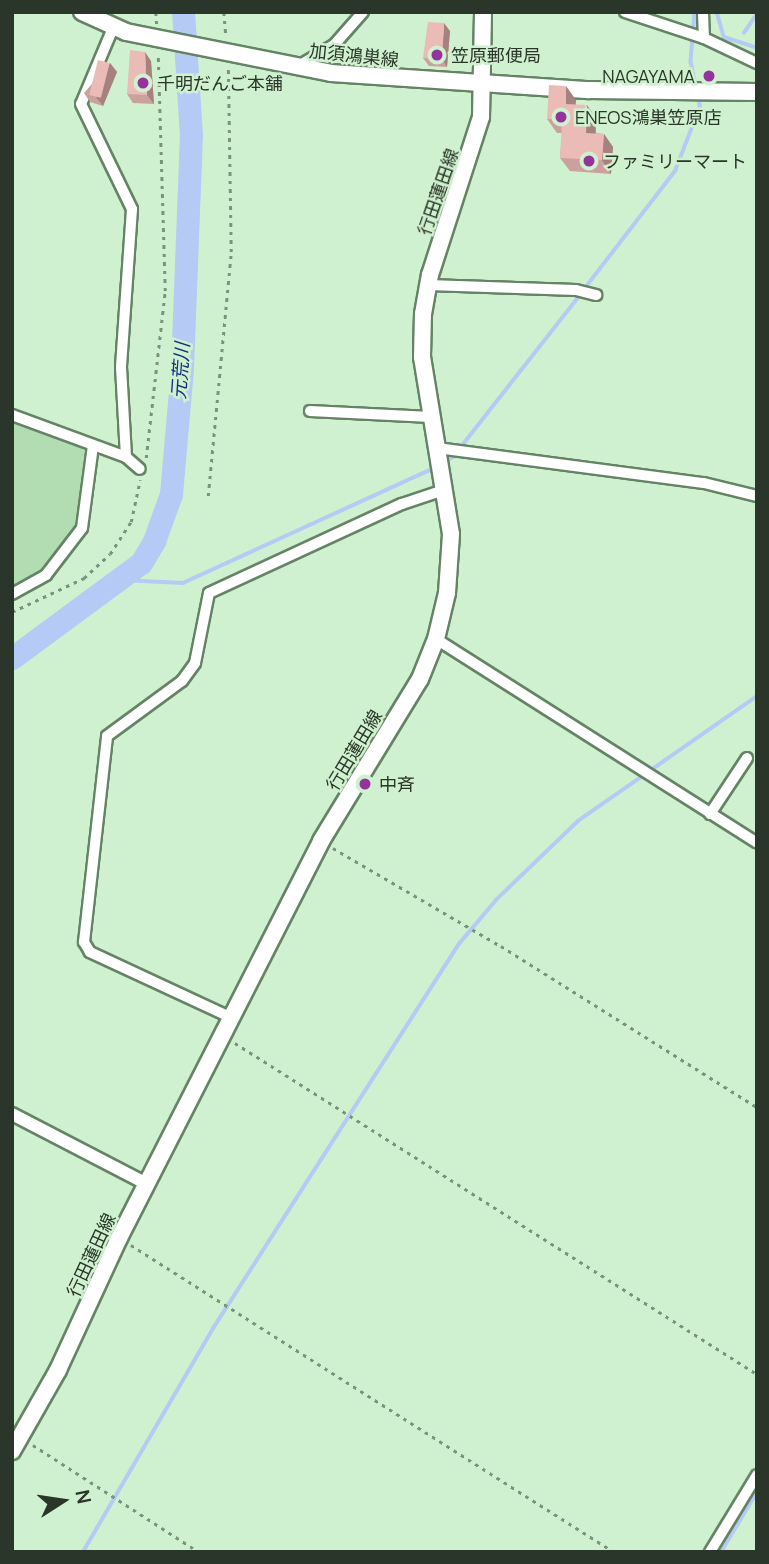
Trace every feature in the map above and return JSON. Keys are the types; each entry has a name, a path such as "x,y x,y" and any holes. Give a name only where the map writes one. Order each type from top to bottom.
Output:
{"main road":[{"name":"加須鴻巣線","path":"82,12 113,28 295,68 484,85 757,92"},
{"name":"行田蓮田線","path":"17,1444 321,841 420,679 436,639 447,593 451,534 422,357 428,285 473,147 484,85 484,12"}],"street":[{"path":"295,68 334,45 363,12"},
{"path":"625,12 704,38 757,62"},
{"path":"703,12 704,38"},
{"path":"113,28 81,104 132,209 121,367 125,457"},
{"path":"428,285 576,290 596,295"},
{"path":"310,411 430,417"},
{"path":"12,415 125,457 140,469"},
{"path":"12,594 46,575 82,527 93,446"},
{"path":"437,449 704,483 757,496"},
{"path":"232,1018 90,952 84,942 107,736 182,681 195,663 209,593 402,504 444,490"},
{"path":"436,639 757,843"},
{"path":"710,814 747,758"},
{"path":"12,1114 147,1184"},
{"path":"710,1552 757,1475"}],"path":[{"path":"12,612 84,578 110,554 131,522 139,499 140,469 147,456 165,290 156,12"},
{"path":"208,496 231,252 224,12"},
{"path":"321,841 501,946 757,1107"},
{"path":"224,1036 757,1374"},
{"path":"119,1238 614,1552"},
{"path":"17,1444 199,1552"}],"green space":[{"path":"12,415 93,446 82,528 64,556 12,596"}],"building":[{"path":"428,22 444,23 442,59 423,58"},
{"path":"130,50 145,52 147,95 127,94"},
{"path":"98,60 110,63 101,98 89,95"},
{"path":"549,85 566,86 566,104 587,105 586,133 604,134 602,160 560,158 562,120 547,119"}],"waterway":[{"name":"元荒川","path":"12,658 141,563 154,541 171,494 182,368 191,135 183,12"},
{"path":"695,12 691,62 696,86"},
{"path":"717,12 724,37 757,48"},
{"path":"744,33 757,14"},
{"path":"585,288 675,171 700,107 698,97"},
{"path":"444,462 453,457 580,295"},
{"path":"121,580 183,583 434,468"},
{"path":"83,1552 214,1327 459,944 496,900 578,821 757,696"},
{"path":"721,1552 757,1492"}],"place":[{"name":"笠原郵便局","path":"437,55"},
{"name":"NAGAYAMA","path":"709,76"},
{"name":"千明だんご本舗","path":"143,83"},
{"name":"ENEOS鴻巣笠原店","path":"561,117"},
{"name":"ファミリーマート","path":"589,161"},
{"name":"中斉","path":"365,784"}]}
